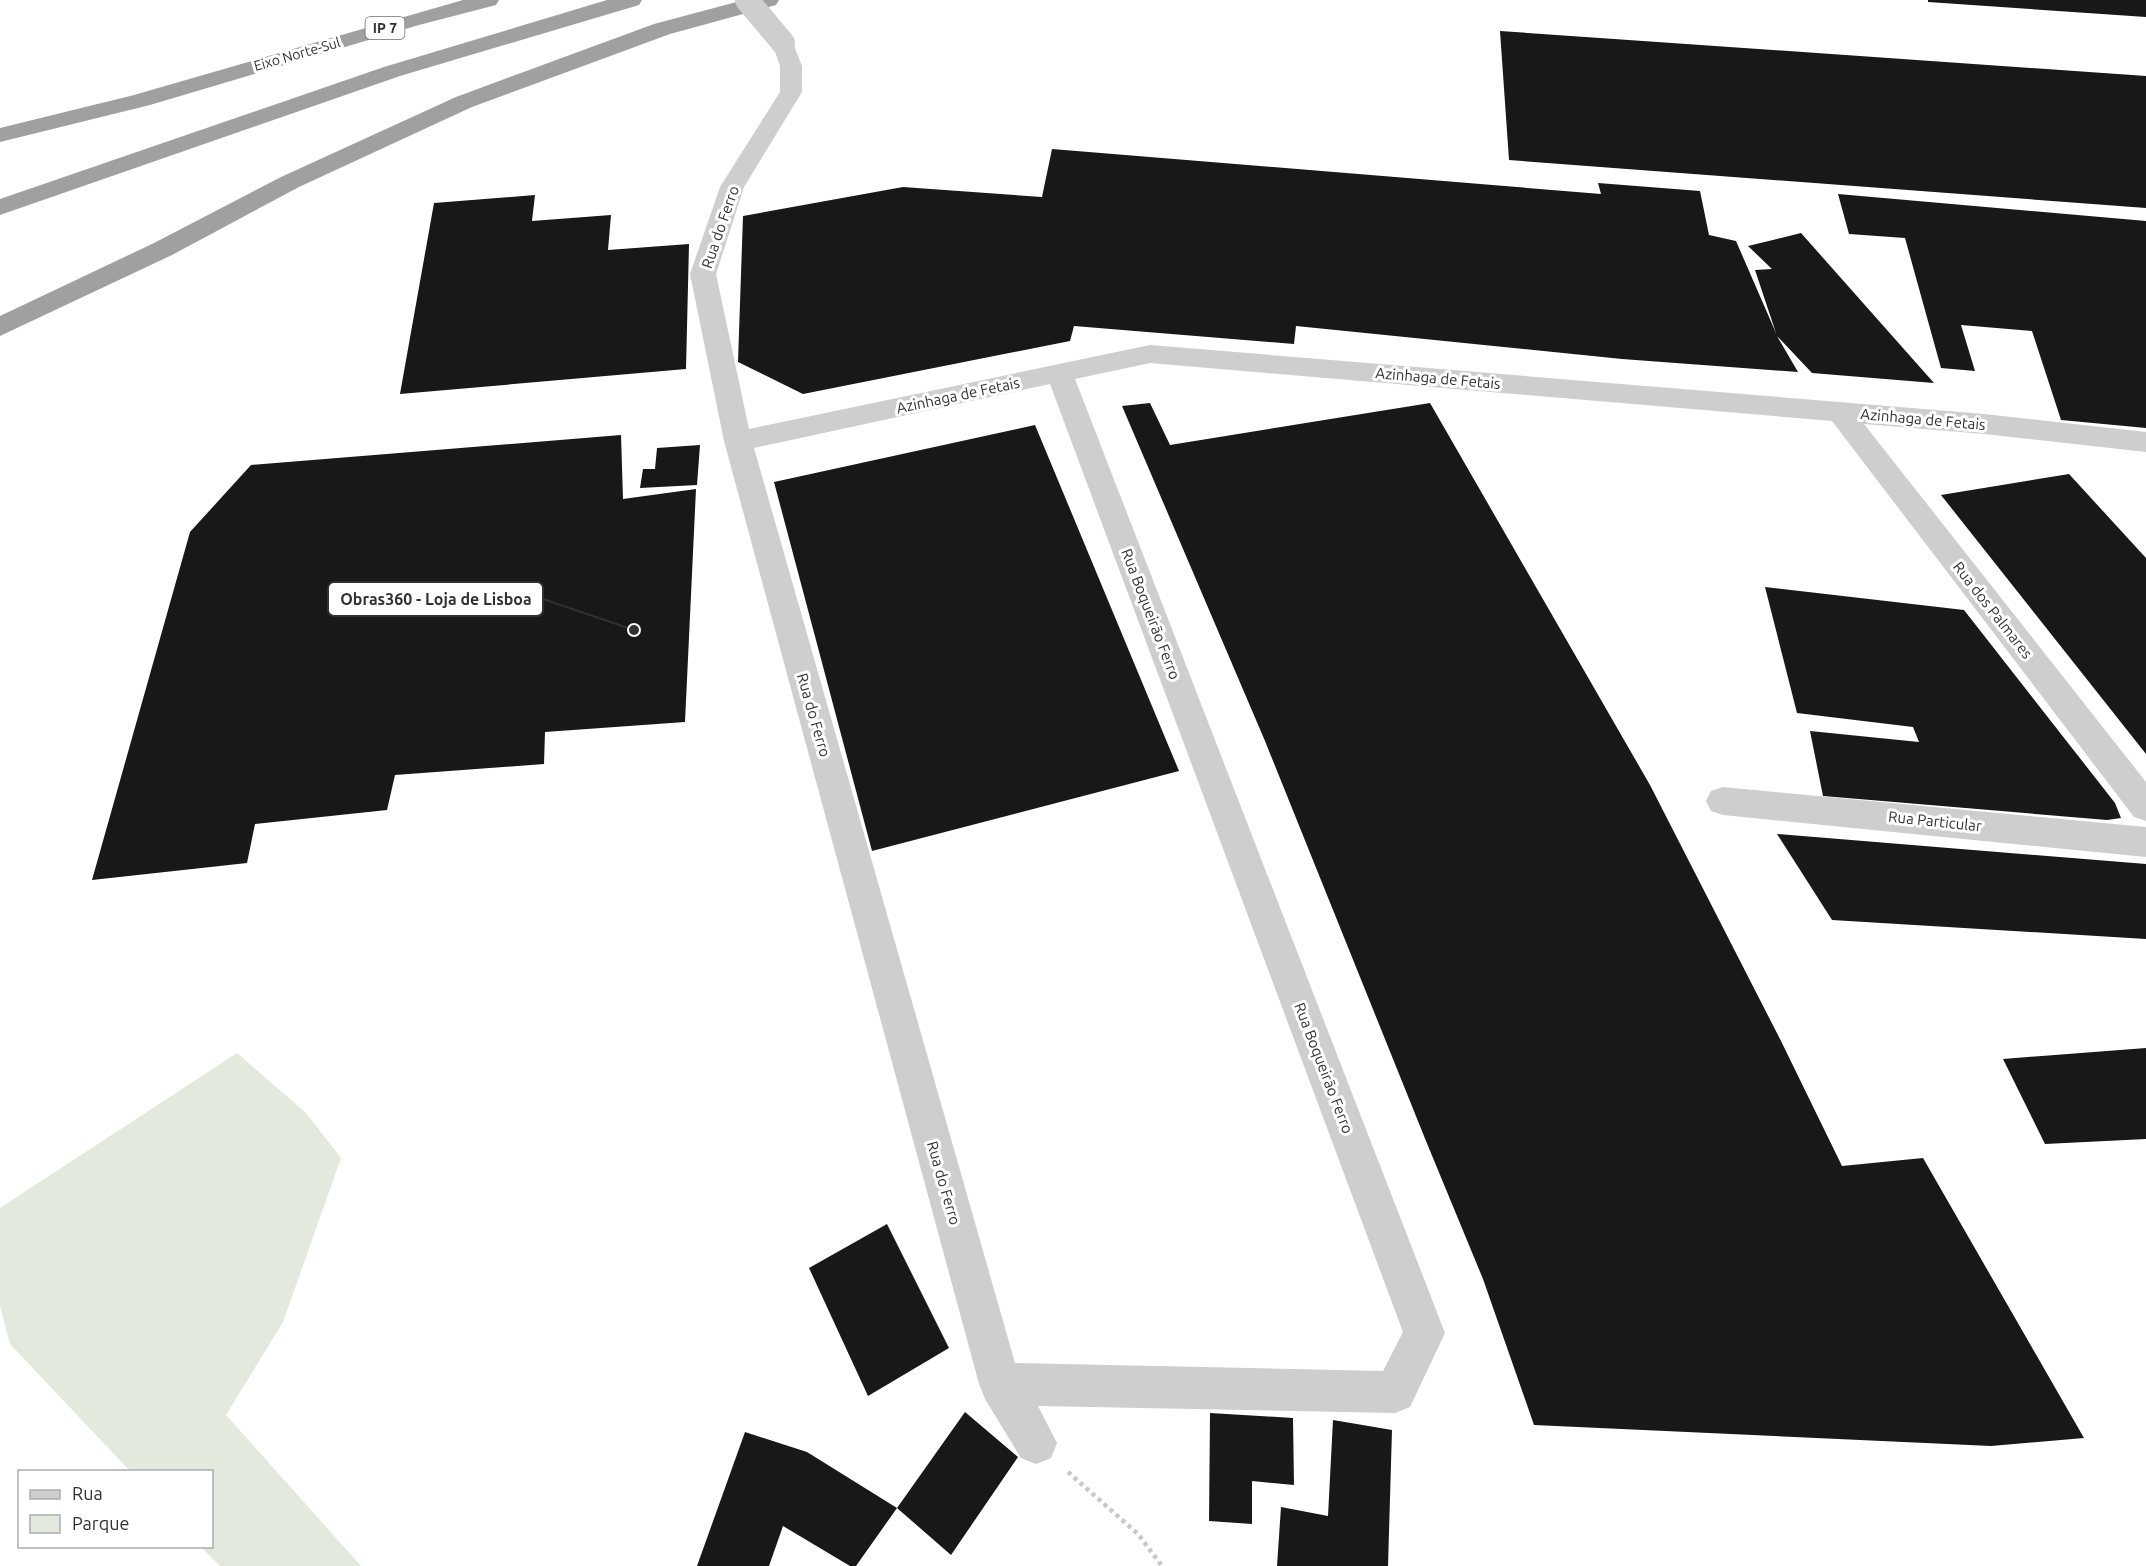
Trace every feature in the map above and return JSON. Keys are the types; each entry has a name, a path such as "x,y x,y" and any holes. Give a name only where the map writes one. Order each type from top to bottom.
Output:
{"highway":[{"name":"Eixo Norte-Sul","path":"142,100 488,0"},
{"path":"0,207 402,68 541,24 631,0"},
{"path":"0,327 163,249 290,182 464,102 662,29 768,0"},
{"path":"0,135 142,100"},
{"path":"0,149 142,100"}],"street":[{"name":"Rua do Ferro","path":"747,0 783,43 791,66 791,92 732,187 703,274 738,441 1000,1384 1036,1443"},
{"name":"Azinhaga de Fetais","path":"738,441 1150,354 1984,424 2146,442"},
{"name":"Rua Boqueirão Ferro","path":"1000,1384 1395,1392 1424,1333 1059,373"},
{"name":"Rua dos Palmares","path":"1840,412 2146,807"},
{"name":"Rua Particular","path":"1724,801 2146,842"}],"path":[{"path":"1036,1443 1138,1534 1162,1566"}],"green space":[{"path":"237,1053 306,1113 341,1158 283,1322 226,1415 361,1566 220,1566 202,1548 213,1548 213,1470 129,1470 10,1344 0,1306 0,1208"}],"building":[{"path":"1928,0 2146,0 2146,17 1928,2"},
{"path":"1500,31 2146,76 2146,208 1509,160"},
{"path":"1052,149 1601,194 1598,183 1700,191 1709,235 1736,241 1776,333 1755,270 1772,269 1748,246 1801,233 1934,383 1812,373 1777,336 1798,372 1622,359 1296,326 1294,344 1074,326 1070,341 803,394 738,362 743,216 903,187 1042,197"},
{"path":"1838,194 2146,221 2146,428 2061,420 2032,331 1961,325 1975,371 1941,368 1905,238 1849,234"},
{"path":"535,195 532,221 611,215 608,250 689,244 686,369 400,394 434,203"},
{"path":"1150,403 1170,445 1430,403 1650,785 1842,1166 1923,1158 2084,1438 1991,1446 1534,1425 1483,1279 1265,741 1122,406"},
{"path":"1035,425 1179,771 872,851 774,482"},
{"path":"621,435 623,499 696,489 685,722 545,732 544,764 395,775 387,810 255,824 247,863 92,880 190,532 251,465"},
{"path":"700,445 697,485 640,488 643,469 655,469 657,448"},
{"path":"2069,474 2146,558 2146,754 1941,495"},
{"path":"1765,587 1964,610 2115,803 2121,818 2107,820 1823,796 1810,731 1919,742 1913,727 1797,713"},
{"path":"1777,834 2146,864 2146,939 1832,920"},
{"path":"2146,1048 2146,1139 2045,1144 2003,1059"},
{"path":"887,1224 949,1348 868,1396 809,1268"},
{"path":"965,1412 1018,1457 951,1555 897,1508"},
{"path":"1210,1413 1293,1418 1294,1485 1252,1481 1252,1524 1209,1521"},
{"path":"1333,1420 1392,1430 1388,1566 1277,1566 1281,1507 1328,1516"},
{"path":"745,1432 807,1452 897,1508 856,1566 850,1566 783,1526 769,1566 697,1566"}],"place":[{"name":"Obras360 - Loja de Lisboa","path":"634,630"}]}
